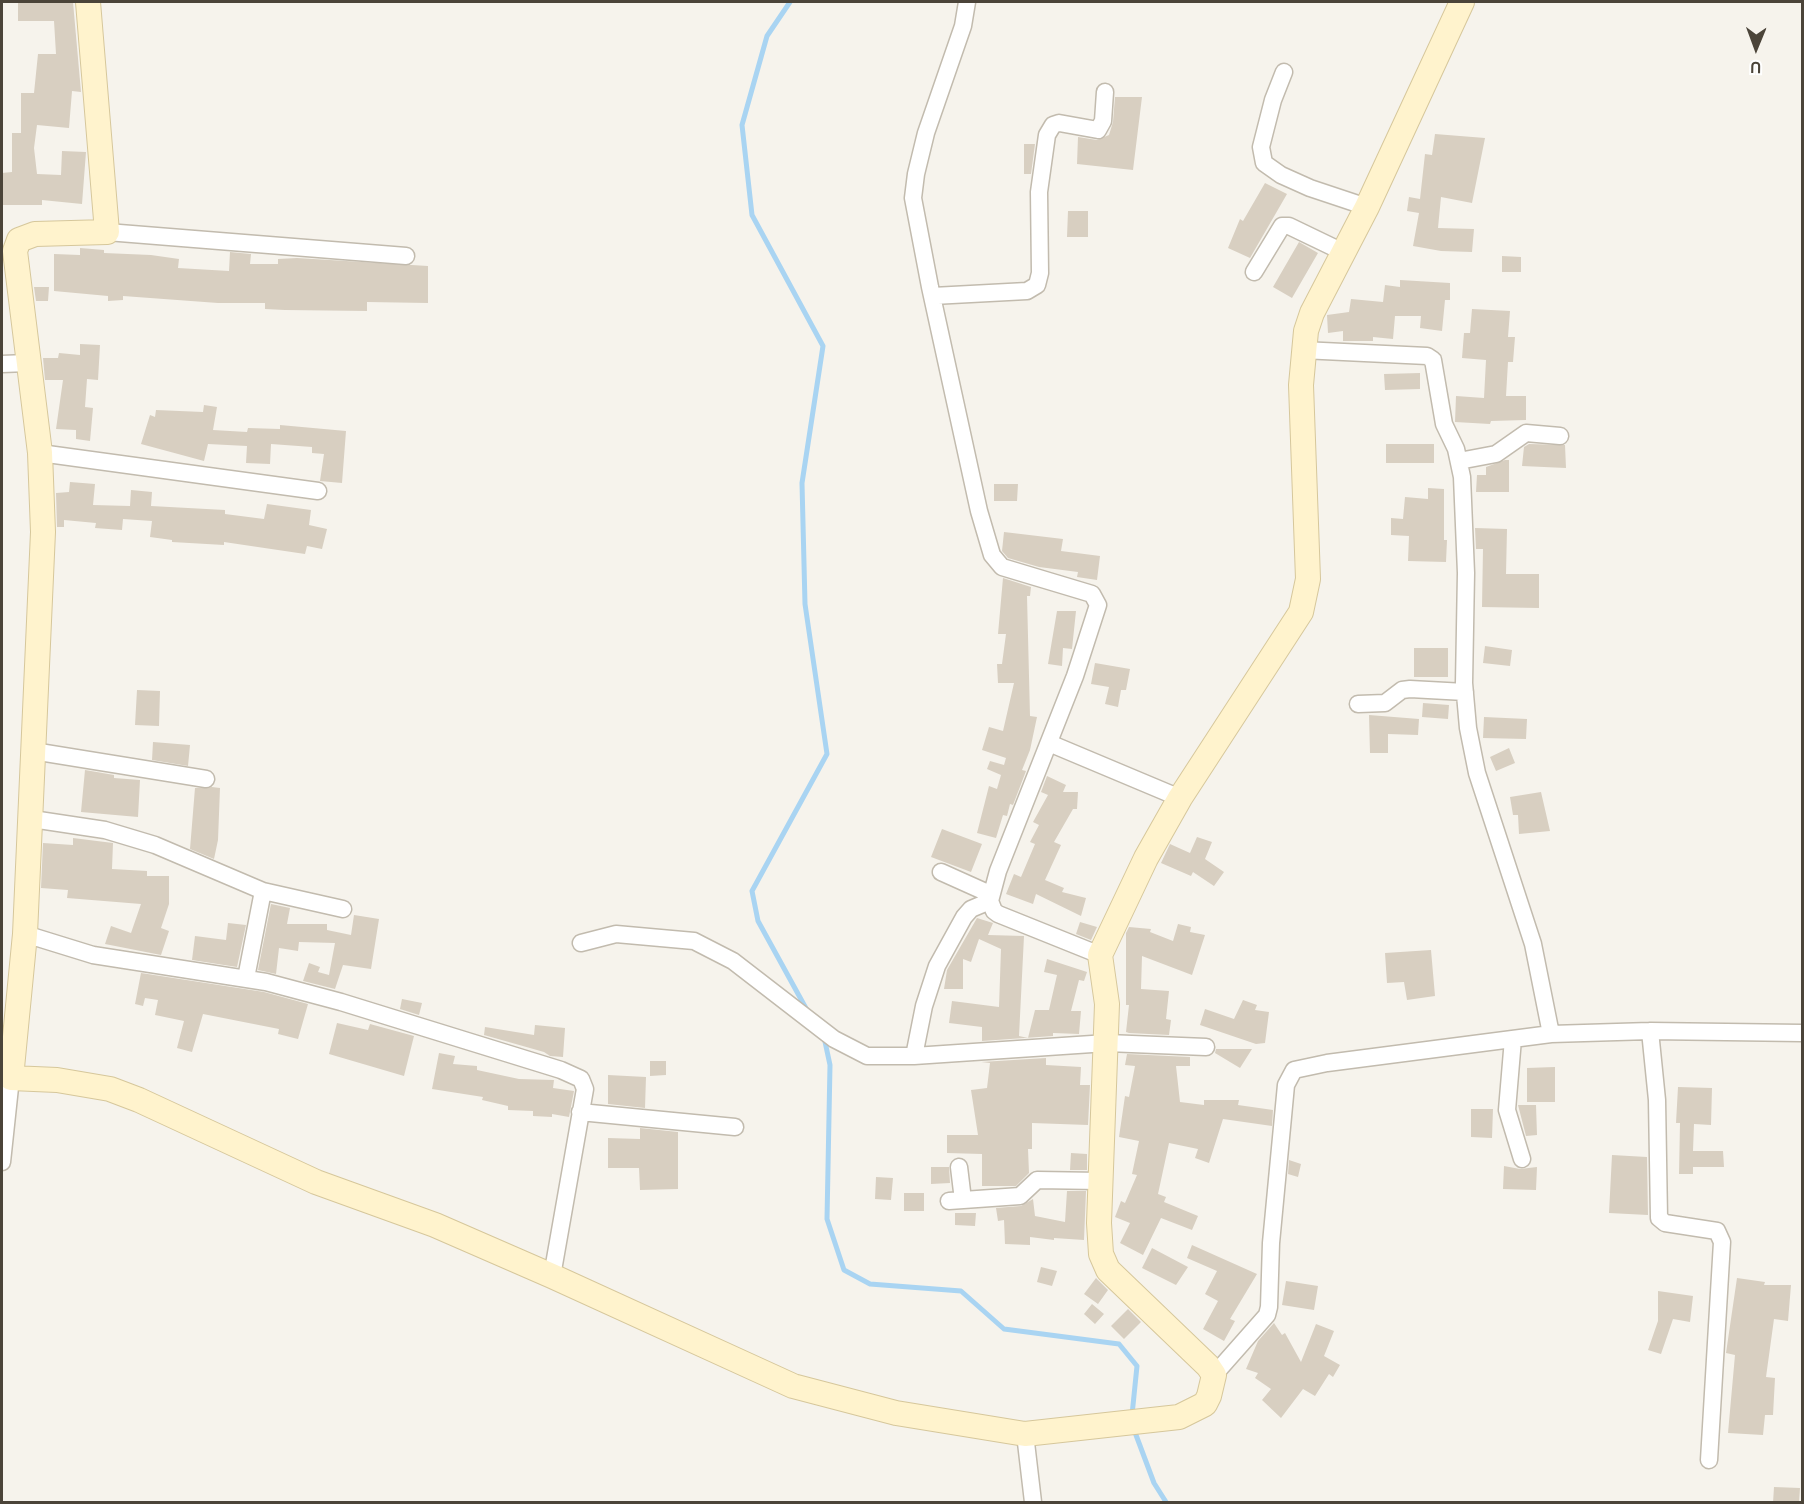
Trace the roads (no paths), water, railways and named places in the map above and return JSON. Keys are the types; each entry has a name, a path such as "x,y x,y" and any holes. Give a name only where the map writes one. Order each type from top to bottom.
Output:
{"street":[{"path":"88,2 107,232"},
{"path":"967,2 963,26 926,133 913,198 933,296 980,511 992,555 1002,567 1092,594 1098,605 1075,676 990,898 994,911 998,914 1100,955"},
{"path":"1214,1375 1200,1355 1108,1270 1103,1262 1099,1223 1107,1004 1100,955 1146,858 1180,798 1293,624 1305,598 1308,561 1302,450 1302,350 1312,313 1367,207 1462,2"},
{"path":"1284,72 1273,100 1261,147 1264,163 1281,176 1367,207"},
{"path":"933,296 1026,291 1037,285 1040,273 1039,192 1047,135 1053,125 1059,123 1098,130 1103,121 1106,92"},
{"path":"1254,272 1282,226 1343,252"},
{"path":"2,1162 25,934 32,819 43,532 40,453 15,258 19,240 35,234 107,232 406,256"},
{"path":"1302,350 1430,357 1438,380 1444,424 1459,461 1466,573 1465,692 1468,728 1477,773 1533,944 1551,1034"},
{"path":"2,364 27,363"},
{"path":"1459,461 1496,454 1526,433 1560,436"},
{"path":"40,453 318,491"},
{"path":"1358,704 1385,703 1402,690 1410,689 1465,692"},
{"path":"1049,743 1180,798"},
{"path":"33,751 206,779"},
{"path":"32,819 105,830 145,842 263,891 343,909"},
{"path":"941,872 990,898"},
{"path":"246,978 263,891"},
{"path":"914,1056 924,1006 937,966 964,917 971,909 990,898"},
{"path":"25,934 93,955 246,978 341,1002 561,1070 581,1079 585,1085 552,1276"},
{"path":"581,943 616,934 694,941 733,961 788,1006 854,1051 881,1057 1107,1043 1206,1047"},
{"path":"1650,1031 1657,1100 1659,1218 1665,1223 1717,1231 1722,1242 1709,1460"},
{"path":"11,1078 57,1080 110,1089 139,1100 316,1182 435,1226 552,1276 793,1386 896,1413 1025,1434 1179,1417 1204,1404 1214,1375 1267,1315 1271,1243 1286,1085 1294,1070 1327,1063 1551,1034 1650,1031 1803,1033"},
{"path":"1513,1039 1507,1110 1522,1160"},
{"path":"580,1112 735,1127"},
{"path":"959,1167 962,1179 956,1200 1020,1196 1037,1180 1100,1181"},
{"path":"1025,1434 1033,1503"}],"waterway":[{"path":"790,2 767,36 742,125 752,215 823,346 802,483 805,604 827,754 752,891 758,921 808,1012"},
{"path":"824,1037 830,1065 827,1219 844,1270 870,1284 961,1291 1004,1329 1119,1344 1137,1366 1132,1415"},
{"path":"1133,1427 1154,1483 1166,1502"}]}
